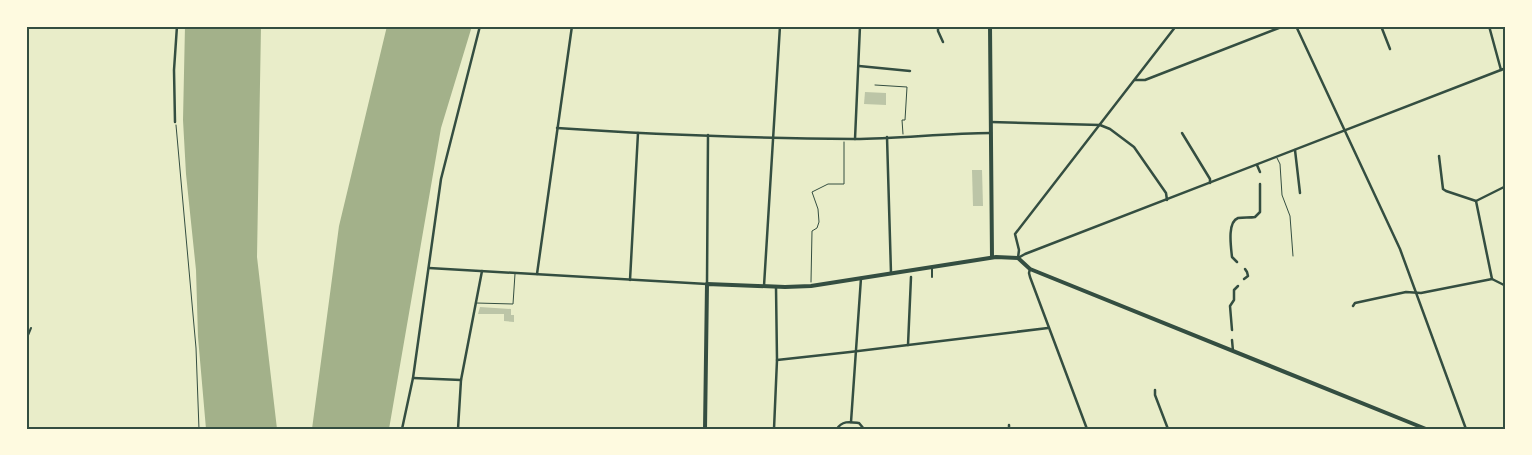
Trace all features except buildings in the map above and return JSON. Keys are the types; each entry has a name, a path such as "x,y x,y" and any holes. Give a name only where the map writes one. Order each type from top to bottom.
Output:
{"main road":[{"path":"990,26 992,257"},
{"path":"705,429 707,284 776,287 811,286 992,257 1018,258 1030,269 1426,429"}],"street":[{"path":"175,122 174,70 177,26"},
{"path":"402,429 414,378 441,179 480,26"},
{"path":"537,274 572,26"},
{"path":"764,286 780,26"},
{"path":"855,139 860,26"},
{"path":"938,26 943,42"},
{"path":"1018,258 1019,250 1014,234 1176,26"},
{"path":"1135,80 1145,80 1284,26"},
{"path":"1296,26 1400,249 1466,429"},
{"path":"1381,26 1390,49"},
{"path":"1490,26 1501,70"},
{"path":"858,66 910,70"},
{"path":"1018,258 1506,68"},
{"path":"991,122 1100,125 1110,129 1134,148 1166,193 1167,200"},
{"path":"557,128 638,133 855,139 991,133"},
{"path":"630,280 638,133"},
{"path":"1182,133 1210,179 1210,183"},
{"path":"428,268 707,284 708,135"},
{"path":"887,137 891,274"},
{"path":"1295,150 1300,193"},
{"path":"1439,156 1443,189 1446,192 1476,201 1506,186"},
{"path":"1257,165 1260,172"},
{"path":"1237,262 1232,257 1231,226 1238,218 1255,217 1260,212 1260,184"},
{"path":"1476,201 1492,279"},
{"path":"932,267 932,277"},
{"path":"1030,269 1030,277 1048,328 1087,429"},
{"path":"1244,279 1248,276 1245,269"},
{"path":"458,429 461,380 482,271"},
{"path":"908,345 911,277"},
{"path":"851,422 861,278"},
{"path":"1353,306 1355,303 1406,292 1421,293 1492,279 1506,286"},
{"path":"1232,330 1230,306 1234,300 1234,290 1238,286"},
{"path":"774,429 776,287"},
{"path":"26,340 31,328"},
{"path":"776,360 1048,328"},
{"path":"1232,340 1232,351"},
{"path":"414,378 461,380"},
{"path":"1155,390 1155,395 1168,429"},
{"path":"838,429 842,423 851,422 859,423 864,429"}],"lane":[{"path":"1277,157 1280,164 1282,194 1290,216 1293,256"},
{"path":"475,303 513,304 515,274"}],"path":[{"path":"875,85 907,87 905,120 902,120 903,137"},
{"path":"175,122 196,348 200,429"},
{"path":"811,286 812,231 817,228 819,222 818,209 812,192 828,184 844,184 844,138"}],"shaded area":[{"path":"185,26 261,26 257,257 277,429 206,429 198,337 196,270 186,174 183,120"},
{"path":"387,26 472,26 441,128 389,429 312,429 339,226"}]}
